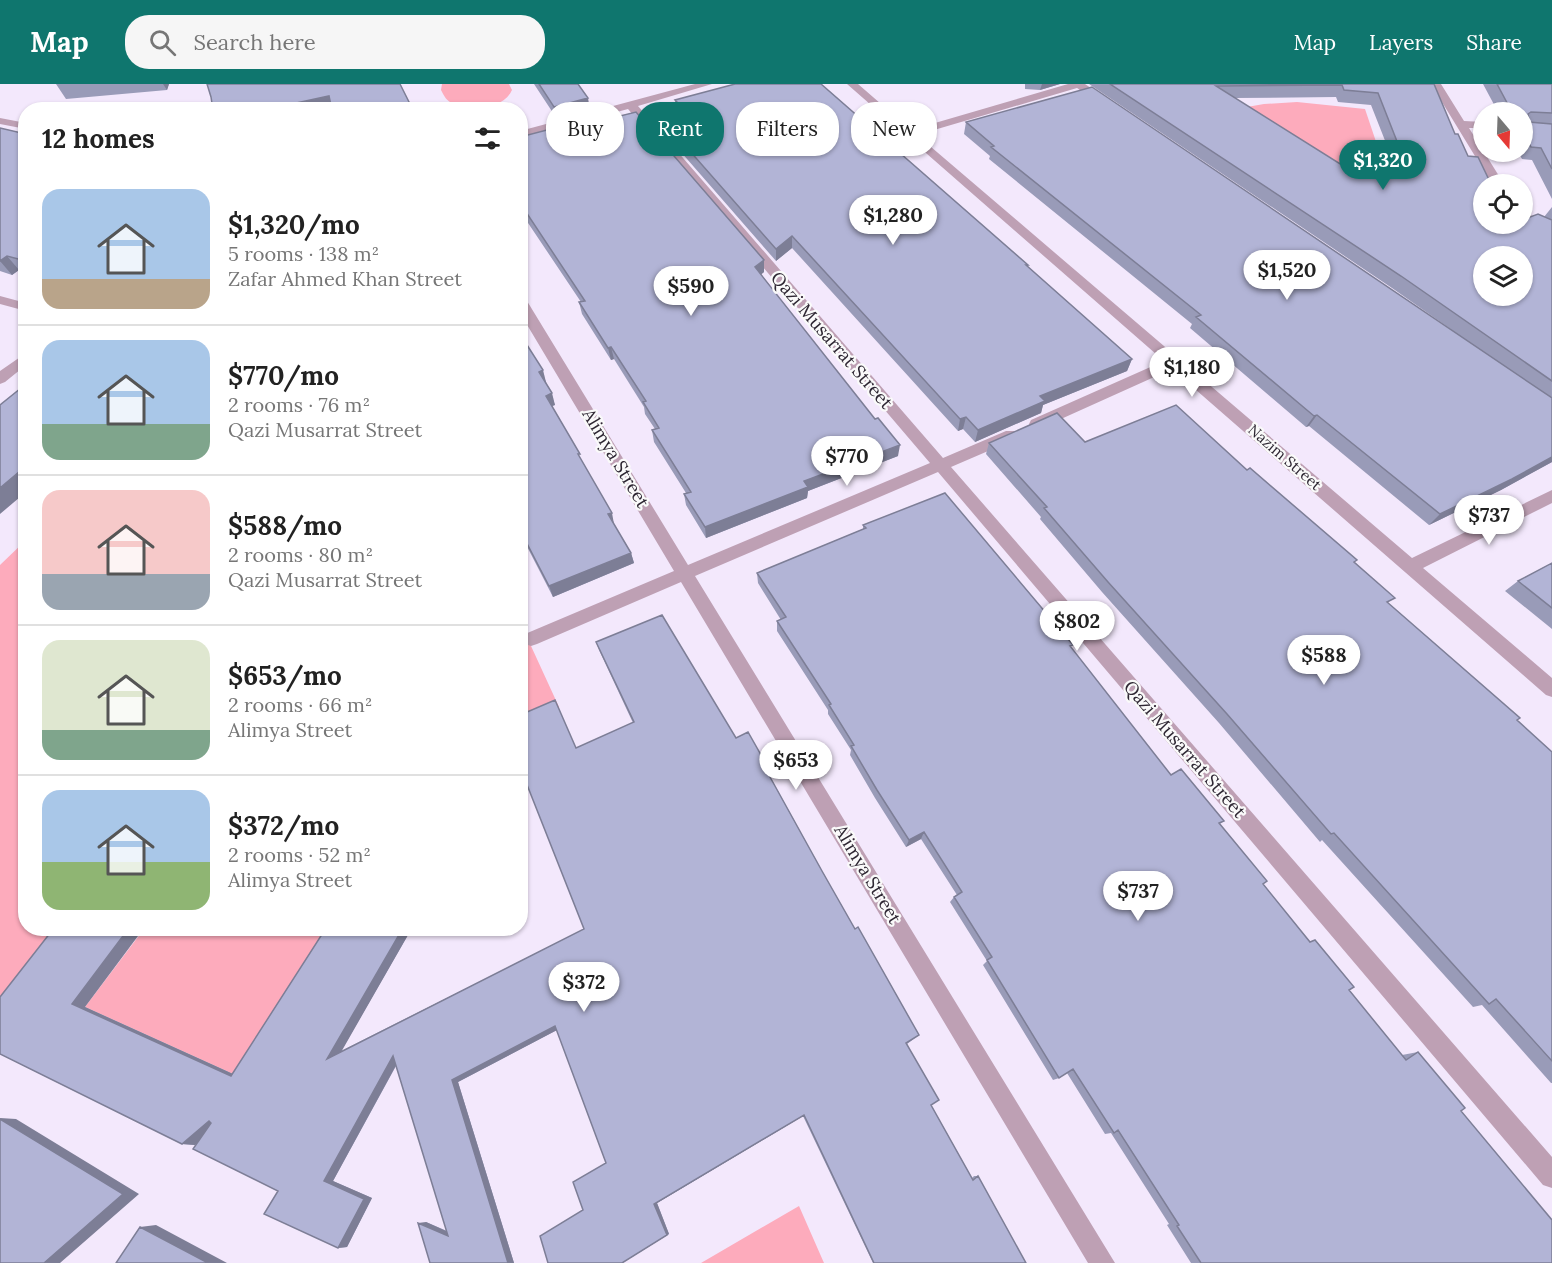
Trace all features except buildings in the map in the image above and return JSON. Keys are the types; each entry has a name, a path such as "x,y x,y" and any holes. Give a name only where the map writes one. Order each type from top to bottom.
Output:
{"street":[{"path":"528,133 706,84"},
{"name":"Nazim Street","path":"852,84 872,102"},
{"path":"937,125 1078,84 1118,111"},
{"path":"1436,84 1492,174"},
{"name":"Qazi Musarrat Street","path":"630,104 1552,1176"},
{"path":"0,121 18,124"},
{"path":"1461,124 1473,125"},
{"name":"Nazim Street","path":"934,156 1552,689"},
{"path":"1533,221 1552,231"},
{"path":"0,300 18,305"},
{"name":"Alimya Street","path":"528,314 1102,1263"},
{"path":"531,639 941,466 1175,362"},
{"path":"0,379 18,364"},
{"path":"1411,566 1552,496"}],"shaded area":[{"path":"442,84 509,84 512,90 501,102 450,102 441,90"},
{"path":"1297,102 1365,109 1397,204 1241,108"},
{"path":"18,548 18,936 65,936 0,1019 0,565"},
{"path":"528,639 559,707 528,719"},
{"path":"139,936 333,936 242,1078 85,1007"},
{"path":"799,1206 824,1263 701,1263"}]}
